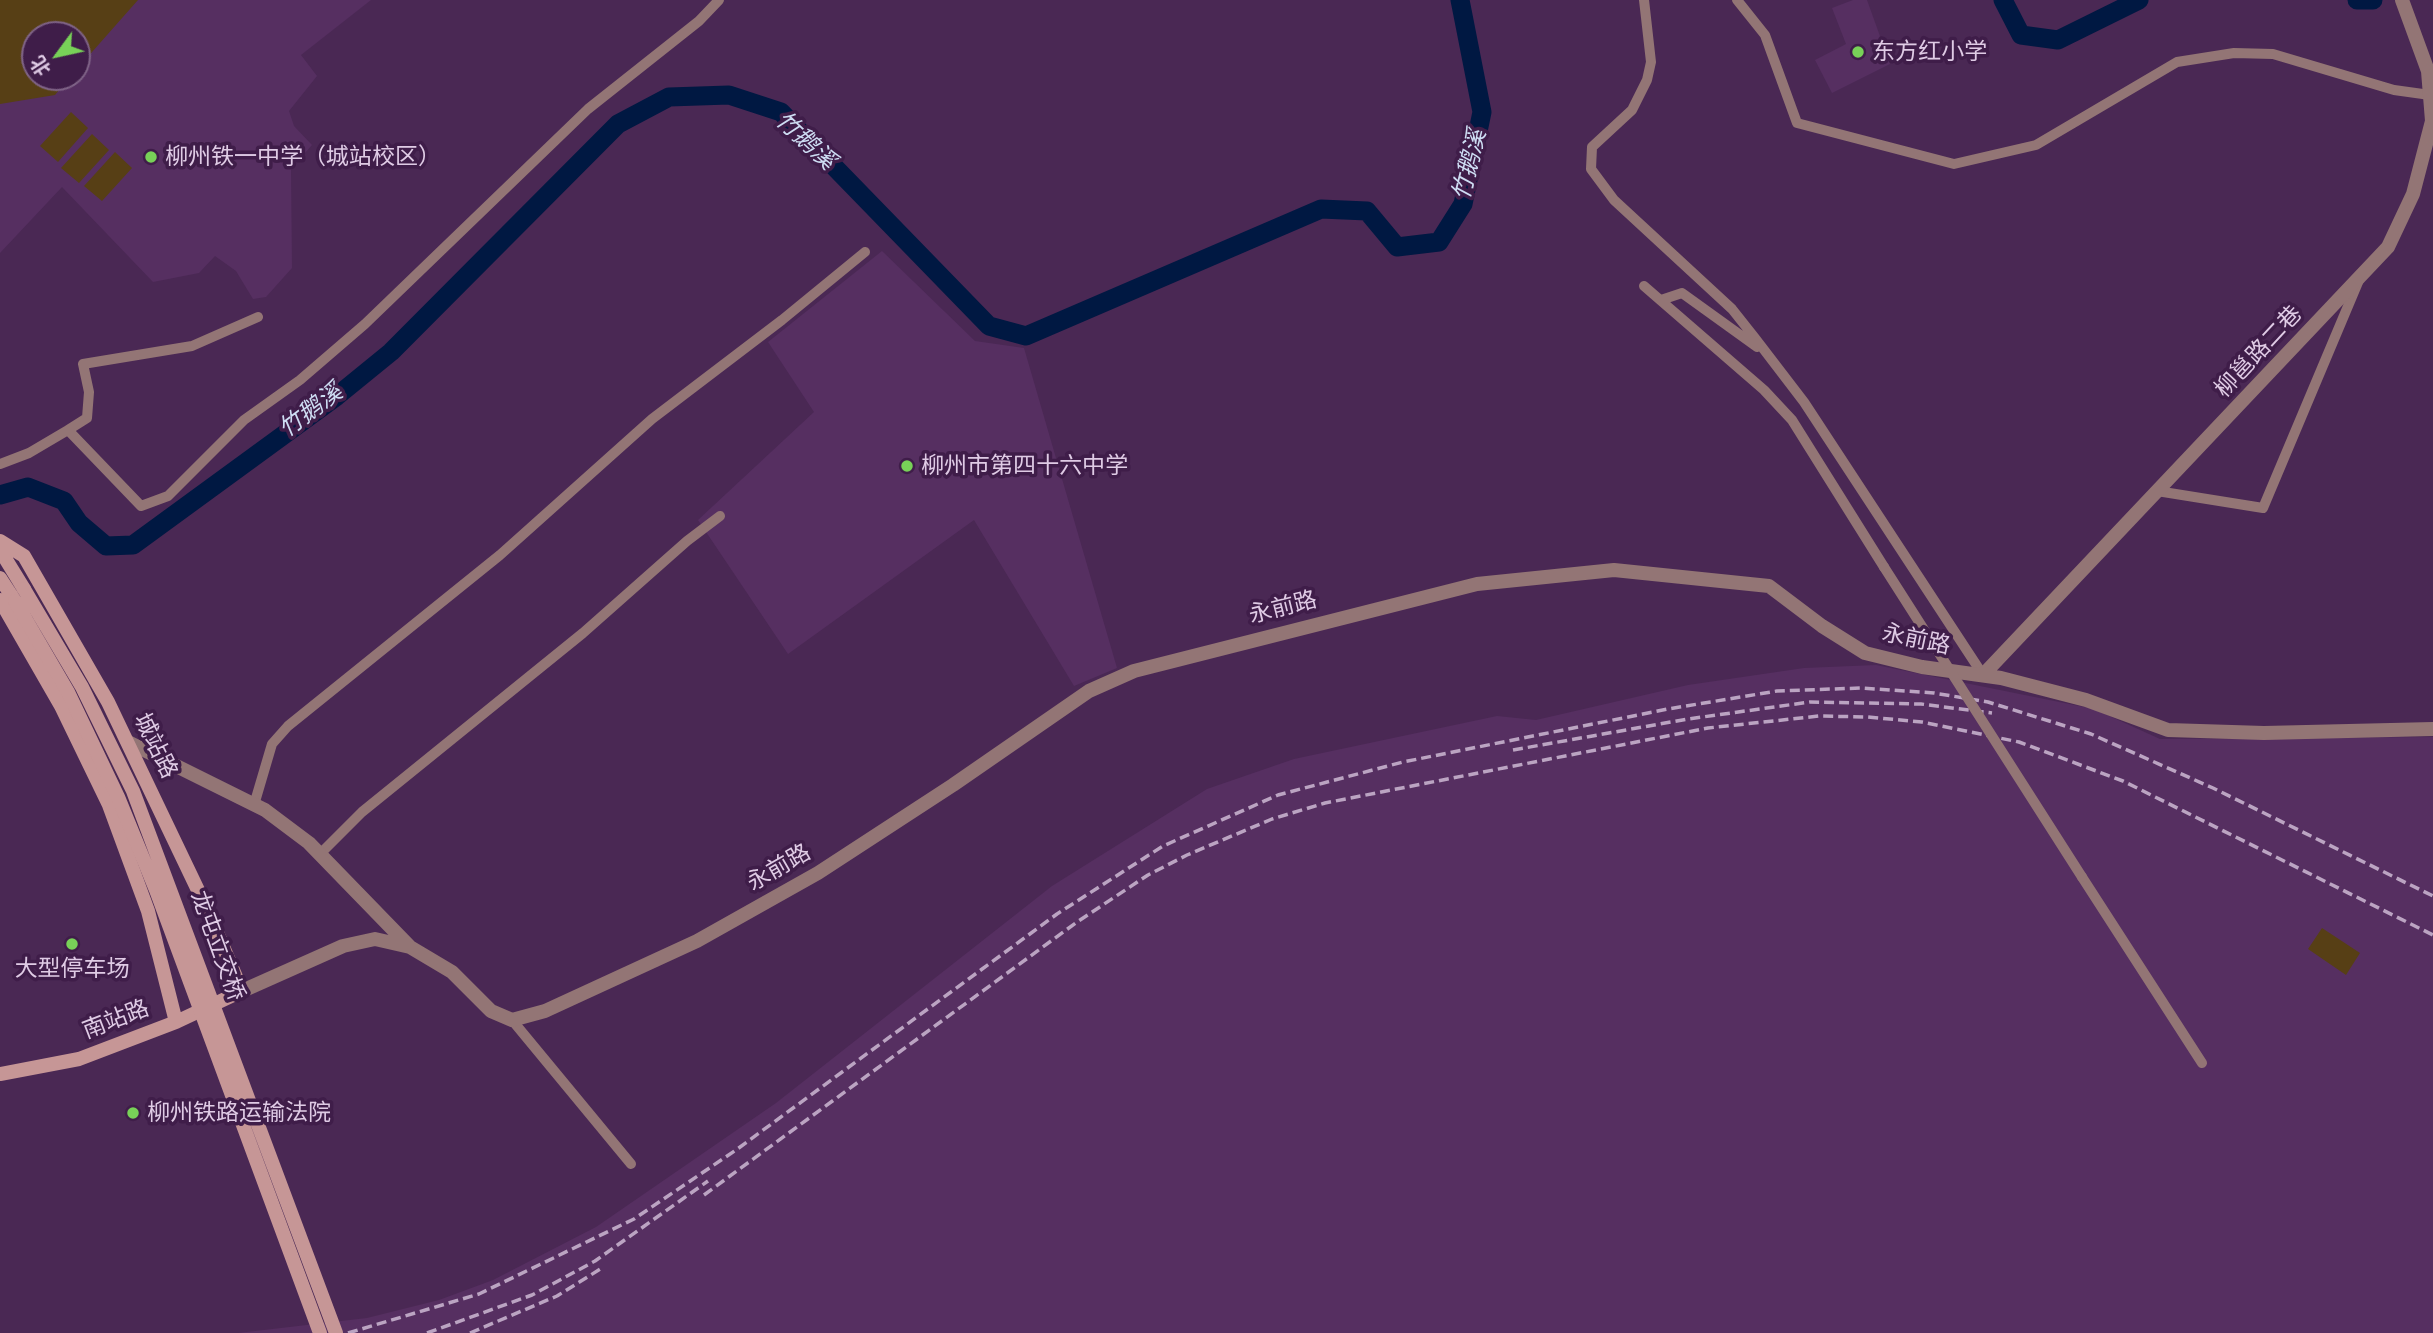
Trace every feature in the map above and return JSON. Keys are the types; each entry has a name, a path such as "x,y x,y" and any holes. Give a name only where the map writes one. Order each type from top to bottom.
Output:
{"main road":[{"name":"城站路","path":"0,541 24,556 67,626 128,741 207,909 242,991"},
{"name":"龙屯立交桥","path":"0,550 82,687 133,791 336,1333"},
{"path":"0,578 7,601 61,705 108,805 148,911 176,1022"},
{"name":"龙屯立交桥","path":"7,601 68,692 118,797 171,929 320,1333"},
{"name":"南站路","path":"0,1074 79,1059 176,1022 242,991"}],"street":[{"path":"68,430 141,506 168,496 244,420 300,380 365,324 588,109 699,21 719,0"},
{"path":"1644,0 1651,62 1647,80 1632,110 1592,147 1591,169 1614,200 1732,309 1768,355 1804,402 1983,675"},
{"path":"1737,0 1765,35 1797,123 1954,163 2036,145 2177,62 2234,53 2273,54 2394,90 2430,95"},
{"name":"柳邕路二巷","path":"1983,675 2388,247 2413,194 2432,121 2428,71 2402,0"},
{"path":"254,805 272,744 288,726 500,555 652,419 782,320 865,252"},
{"path":"2157,491 2263,508 2361,276"},
{"path":"1644,286 1765,390 1792,420 2202,1063"},
{"path":"1661,300 1682,293 1768,355"},
{"path":"0,464 30,453 87,418 89,392 83,364 192,346 258,317"},
{"path":"320,854 362,812 583,633 687,541 720,516"},
{"name":"永前路","path":"512,1020 545,1011 697,941 818,873 953,785 1088,691 1134,671 1478,584 1614,570 1769,586 1822,626 1865,653 1922,667 1983,675 2086,700 2168,730 2264,733 2433,729"},
{"path":"128,741 254,805 320,854 410,947 452,972 491,1011 512,1020 631,1164"},
{"path":"242,991 342,946 375,939 410,947"}],"shaded area":[{"name":"柳州铁一中学（城站校区）","path":"0,0 371,0 301,55 317,76 289,111 294,126 312,145 291,169 292,268 266,297 253,299 236,271 215,256 199,273 153,282 62,187 0,253"},
{"path":"0,0 138,0 91,53 91,21 21,21 21,91 58,91 55,95 0,104"},
{"name":"东方红小学","path":"1853,0 1867,0 1890,64 1832,93 1815,60 1846,44 1832,8"},
{"path":"71,112 88,128 58,162 40,146"},
{"path":"92,134 109,150 79,183 61,168"},
{"path":"115,152 132,168 102,201 84,186"},
{"name":"柳州市第四十六中学","path":"882,251 975,341 1024,348 1117,668 1074,686 974,520 788,654 698,520 814,412 768,342"},
{"path":"1876,665 2094,709 2160,739 2433,737 2433,1333 238,1333 367,1318 439,1300 493,1280 596,1227 776,1103 1052,886 1207,789 1294,759 1497,716 1536,720 1688,685 1804,668"},
{"path":"2322,928 2360,953 2346,975 2308,949"}],"waterway":[{"name":"竹鹅溪","path":"0,495 28,487 64,501 79,523 106,546 133,545 337,396 391,352 618,124 669,97 729,95 781,112 989,326 1026,336 1321,209 1367,211 1397,247 1439,242 1463,204 1482,112 1460,0"},
{"name":"竹鹅溪","path":"2003,0 2021,35 2058,40 2139,0"},
{"name":"竹鹅溪","path":"2357,0 2373,0"}],"railway":[{"path":"348,1333 479,1294 634,1219 736,1150 1057,914 1163,846 1278,795 1403,762 1668,709 1777,691 1861,688 1934,693 1988,702 2091,734 2213,788 2433,896"},
{"path":"1513,750 1688,719 1810,702 1921,704 1992,713"},
{"path":"704,1195 1077,922 1148,875 1187,855 1272,819 1325,803 1708,728 1819,716 1868,717 1922,722 2019,742 2123,781 2433,935"},
{"path":"427,1333 532,1295 595,1261 708,1181"},
{"path":"470,1333 557,1296 602,1268"}],"place":[{"name":"东方红小学","path":"1858,52"},
{"name":"柳州铁一中学（城站校区）","path":"151,157"},
{"name":"柳州市第四十六中学","path":"907,466"},
{"name":"大型停车场","path":"72,944"},
{"name":"柳州铁路运输法院","path":"133,1113"}]}
